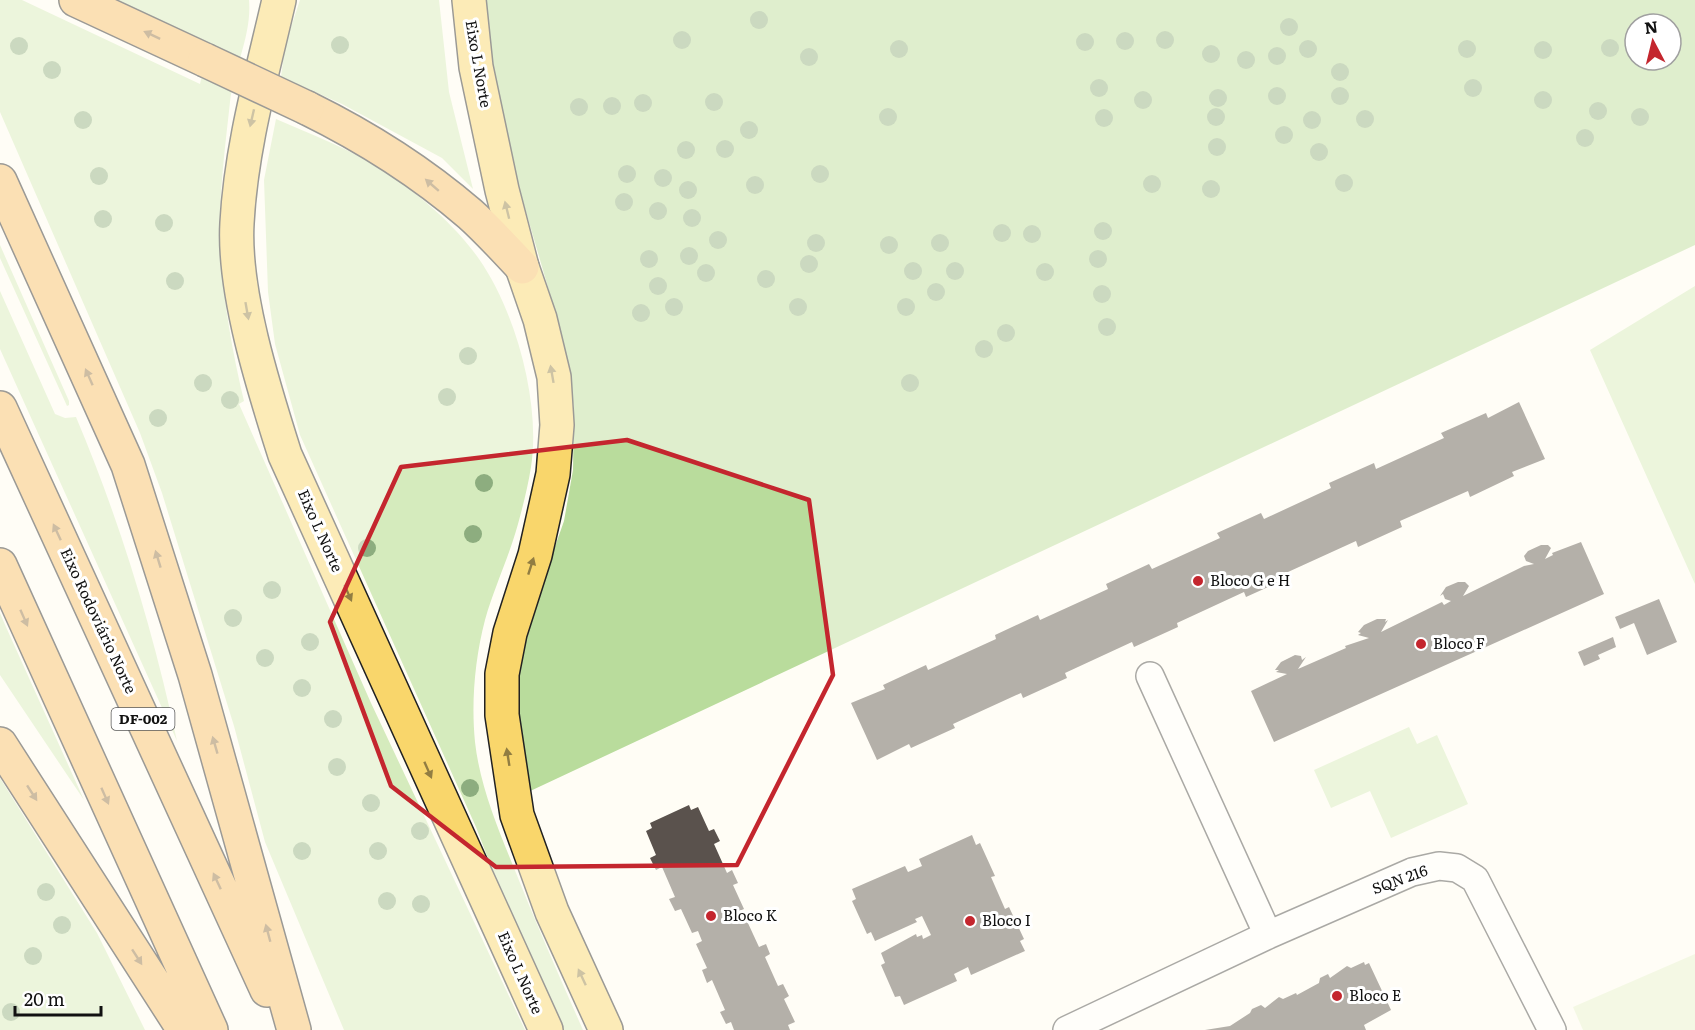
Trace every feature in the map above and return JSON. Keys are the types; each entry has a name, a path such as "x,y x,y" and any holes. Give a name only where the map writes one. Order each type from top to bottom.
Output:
{"highway":[{"path":"76,0 346,128 424,177 470,214 522,267"},
{"path":"0,181 128,465 195,675 294,1030"},
{"name":"Eixo Rodoviário Norte","path":"0,408 286,1030"},
{"path":"0,565 211,1030"},
{"path":"0,744 184,1030"}],"main road":[{"name":"Eixo L Norte","path":"279,0 247,140 237,225 241,278 265,391 285,454 546,1030"},
{"name":"Eixo L Norte","path":"469,0 476,67 522,267 540,319 554,377 557,425 553,474 535,555 510,633 502,674 502,714 517,814 552,912 606,1030"}],"street":[{"path":"1150,676 1268,935"},
{"name":"SQN 216","path":"1067,1030 1268,935 1412,872 1438,866 1457,868 1475,879 1552,1030"}],"highlighted area":[{"path":"627,440 809,500 833,675 737,865 496,867 391,786 330,622 401,467"}],"green space":[{"path":"0,0 22,0 200,84 209,43 116,0 249,0 248,26 230,102 220,216 221,263 226,310 244,401 239,404 371,703 525,1030 344,1030 265,842 234,726 162,493 140,433 0,112"},
{"path":"300,0 439,0 449,92 473,189 442,158 342,104 281,77 285,45"},
{"path":"484,0 1695,0 1695,245 526,793 516,709 519,667 525,632 564,521 573,470 574,407 554,308 497,112"},
{"path":"276,119 373,164 399,181 437,212 460,235 479,259 504,305 514,331 529,387 533,442 531,467 518,524 482,635 476,665 475,742 481,776 497,825 583,1030 559,1030 528,963 476,827 300,435 275,344 268,292 264,180"},
{"path":"0,245 69,401 67,406 0,258"},
{"path":"1695,286 1695,584 1590,350"},
{"path":"0,291 55,414 65,418 76,417 92,456 134,576 177,741 0,349"},
{"path":"0,613 6,627 84,800 0,675"},
{"path":"1409,727 1417,744 1437,735 1468,804 1391,838 1370,791 1331,808 1314,770"},
{"path":"0,778 97,933 145,1030 0,1030"},
{"path":"1695,954 1695,1030 1583,1030 1573,1007"}],"building":[{"name":"Bloco G e H","path":"1519,402 1545,459 1512,472 1514,476 1470,497 1468,491 1400,521 1402,527 1358,547 1356,541 1288,572 1290,577 1246,597 1244,592 1177,623 1178,627 1134,647 1132,642 1065,673 1067,678 1023,698 1021,693 953,724 955,728 911,748 909,744 877,760 851,703 885,689 883,685 926,665 928,670 996,639 995,635 1038,615 1040,620 1108,589 1106,584 1149,564 1152,569 1220,538 1217,533 1261,513 1264,519 1331,488 1329,483 1374,463 1376,469 1444,438 1441,433 1486,413 1488,418"},
{"name":"Bloco F","path":"1581,542 1604,594 1274,742 1251,691 1287,674 1275,670 1281,662 1295,655 1301,656 1302,660 1306,657 1298,669 1346,648 1345,646 1369,638 1358,635 1361,633 1358,632 1364,625 1377,619 1386,619 1385,622 1388,620 1381,632 1442,602 1444,605 1451,601 1445,599 1443,594 1440,596 1446,587 1465,582 1469,586 1463,596 1524,566 1534,564 1526,561 1524,556 1528,551 1541,545 1548,545 1551,548 1545,559 1553,555 1552,553"},
{"path":"1659,599 1677,642 1647,655 1634,623 1620,629 1615,617"},
{"path":"1613,637 1616,647 1598,655 1600,659 1584,666 1578,652"},
{"name":"Bloco K","path":"689,805 691,810 698,807 709,831 714,829 720,841 714,844 727,873 732,870 738,883 733,885 744,909 737,912 742,923 747,921 759,947 766,944 770,954 765,957 778,986 783,984 789,996 784,999 795,1022 788,1025 790,1030 734,1030 731,1022 726,1024 720,1012 725,1010 712,980 707,983 702,970 707,968 696,944 702,941 698,931 692,933 681,909 675,911 669,899 675,897 662,867 656,870 650,858 656,855 646,831 652,828 650,823"},
{"name":"Bloco I","path":"972,835 976,845 980,843 995,876 991,877 1005,909 1009,907 1024,939 1020,941 1025,951 971,975 968,967 954,974 957,981 904,1005 900,996 895,997 881,965 885,963 881,953 916,934 917,937 922,935 923,939 931,935 922,916 915,919 917,922 875,941 871,932 867,934 852,901 856,899 852,889 905,866 908,872 922,866 919,859"},
{"name":"Bloco E","path":"1364,962 1365,965 1369,963 1391,1010 1364,1025 1366,1030 1205,1030 1230,1026 1250,1013 1252,1009 1261,1005 1265,1008 1279,997 1283,999 1296,993 1297,995 1319,983 1320,978 1328,974 1330,978 1347,966 1351,968"}],"place":[{"name":"Bloco G e H","path":"1198,581"},
{"name":"Bloco F","path":"1421,644"},
{"name":"Bloco K","path":"711,916"},
{"name":"Bloco I","path":"970,921"},
{"name":"Bloco E","path":"1337,996"}]}
